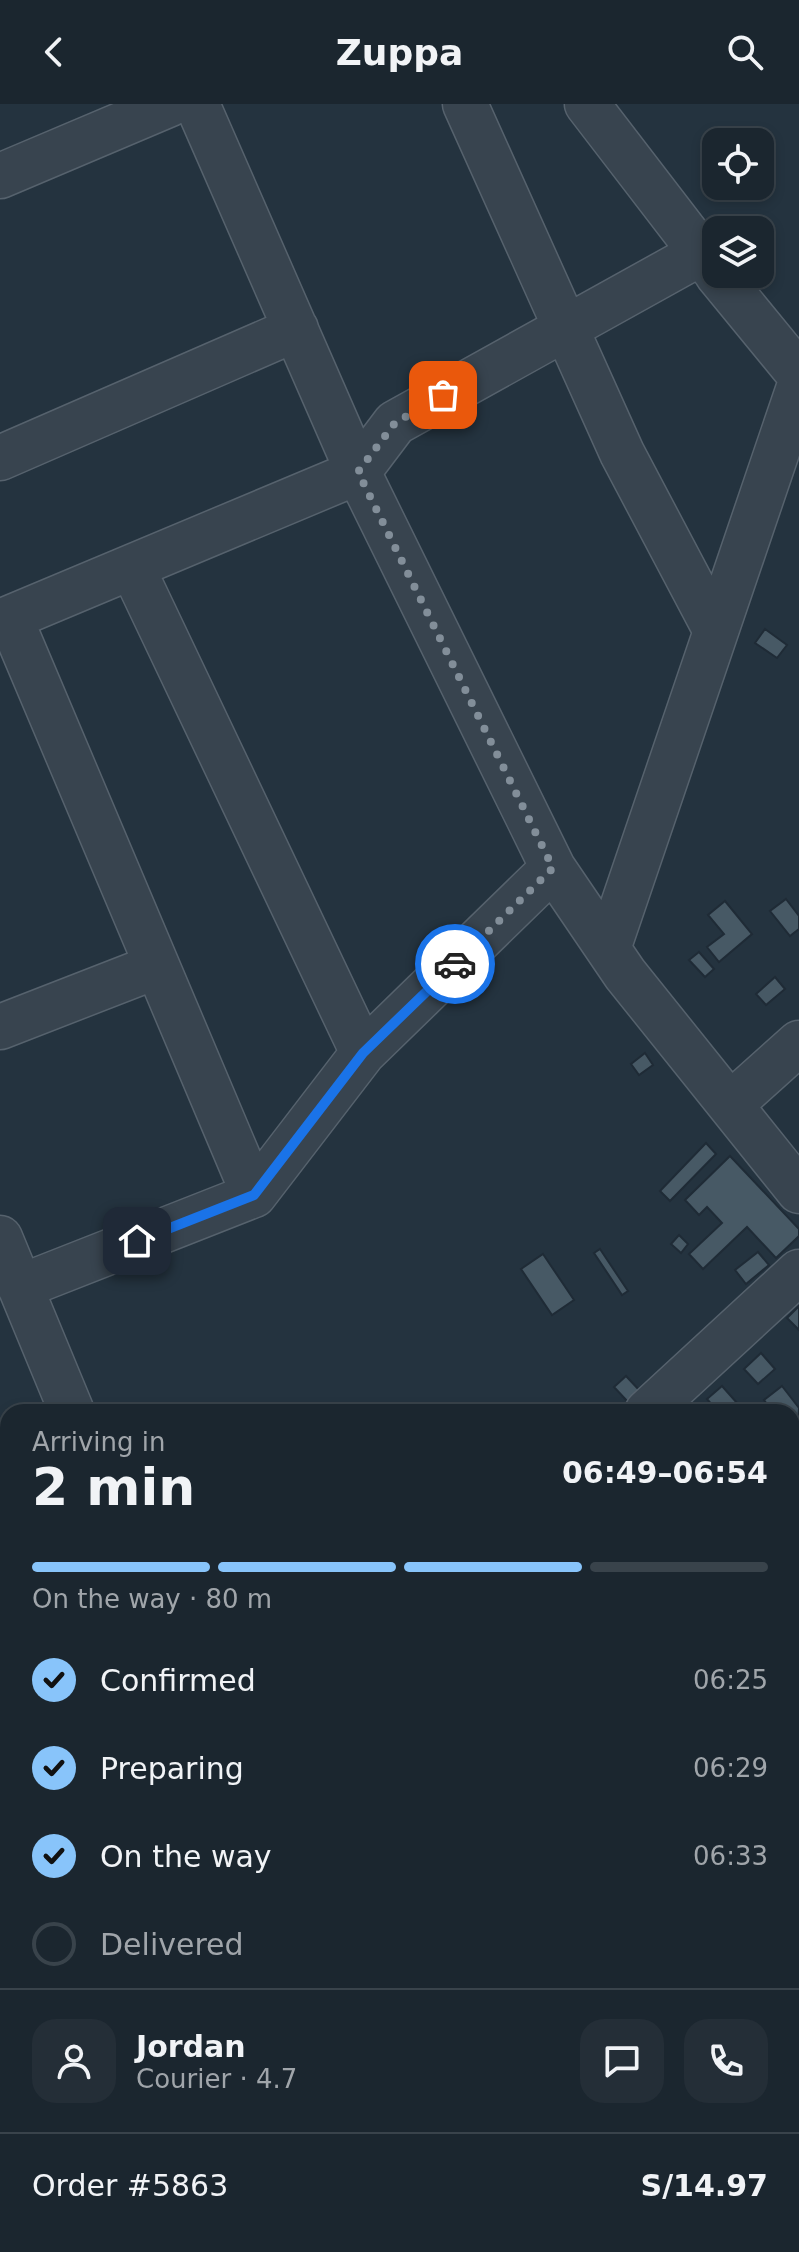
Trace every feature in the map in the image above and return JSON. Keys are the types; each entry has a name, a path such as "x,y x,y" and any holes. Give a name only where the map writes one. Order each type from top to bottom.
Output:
{"street":[{"path":"0,176 170,104"},
{"path":"197,104 358,472 553,868 608,949 799,1191"},
{"path":"465,104 622,453 716,631"},
{"path":"587,104 702,253"},
{"path":"254,1195 5,620 358,472 395,423 565,326 702,270"},
{"path":"730,288 799,374"},
{"path":"0,458 296,329"},
{"path":"608,949 799,387"},
{"path":"132,567 363,1053"},
{"path":"20,1287 254,1195 363,1053 553,868"},
{"path":"0,1027 157,966"},
{"path":"732,1103 799,1043"},
{"path":"0,1238 69,1404"},
{"path":"656,1404 799,1272"}],"building":[{"path":"765,629 787,645 777,658 755,643"},
{"path":"786,899 799,916 799,929 790,936 770,911"},
{"path":"725,901 752,934 719,962 707,947 724,934 708,915"},
{"path":"699,952 714,969 705,977 689,960"},
{"path":"775,977 785,989 766,1005 756,994"},
{"path":"645,1053 653,1065 639,1075 631,1064"},
{"path":"706,1143 716,1154 670,1201 660,1191"},
{"path":"730,1156 799,1229 799,1236 776,1258 747,1227 703,1269 689,1254 722,1223 707,1207 699,1215 685,1200"},
{"path":"679,1235 688,1244 681,1253 671,1244"},
{"path":"600,1249 628,1291 622,1295 594,1253"},
{"path":"758,1252 769,1265 746,1284 735,1270"},
{"path":"543,1254 574,1300 552,1315 521,1269"},
{"path":"799,1306 799,1330 787,1318"},
{"path":"761,1353 775,1369 758,1384 744,1369"},
{"path":"626,1376 640,1391 628,1402 614,1387"},
{"path":"722,1386 738,1404 711,1404 707,1399"},
{"path":"782,1386 796,1404 767,1404 764,1400"}],"way so far":[{"path":"443,395 395,423 358,472 553,868 455,964"}],"route":[{"path":"137,1241 254,1195 363,1053 455,964"}]}
